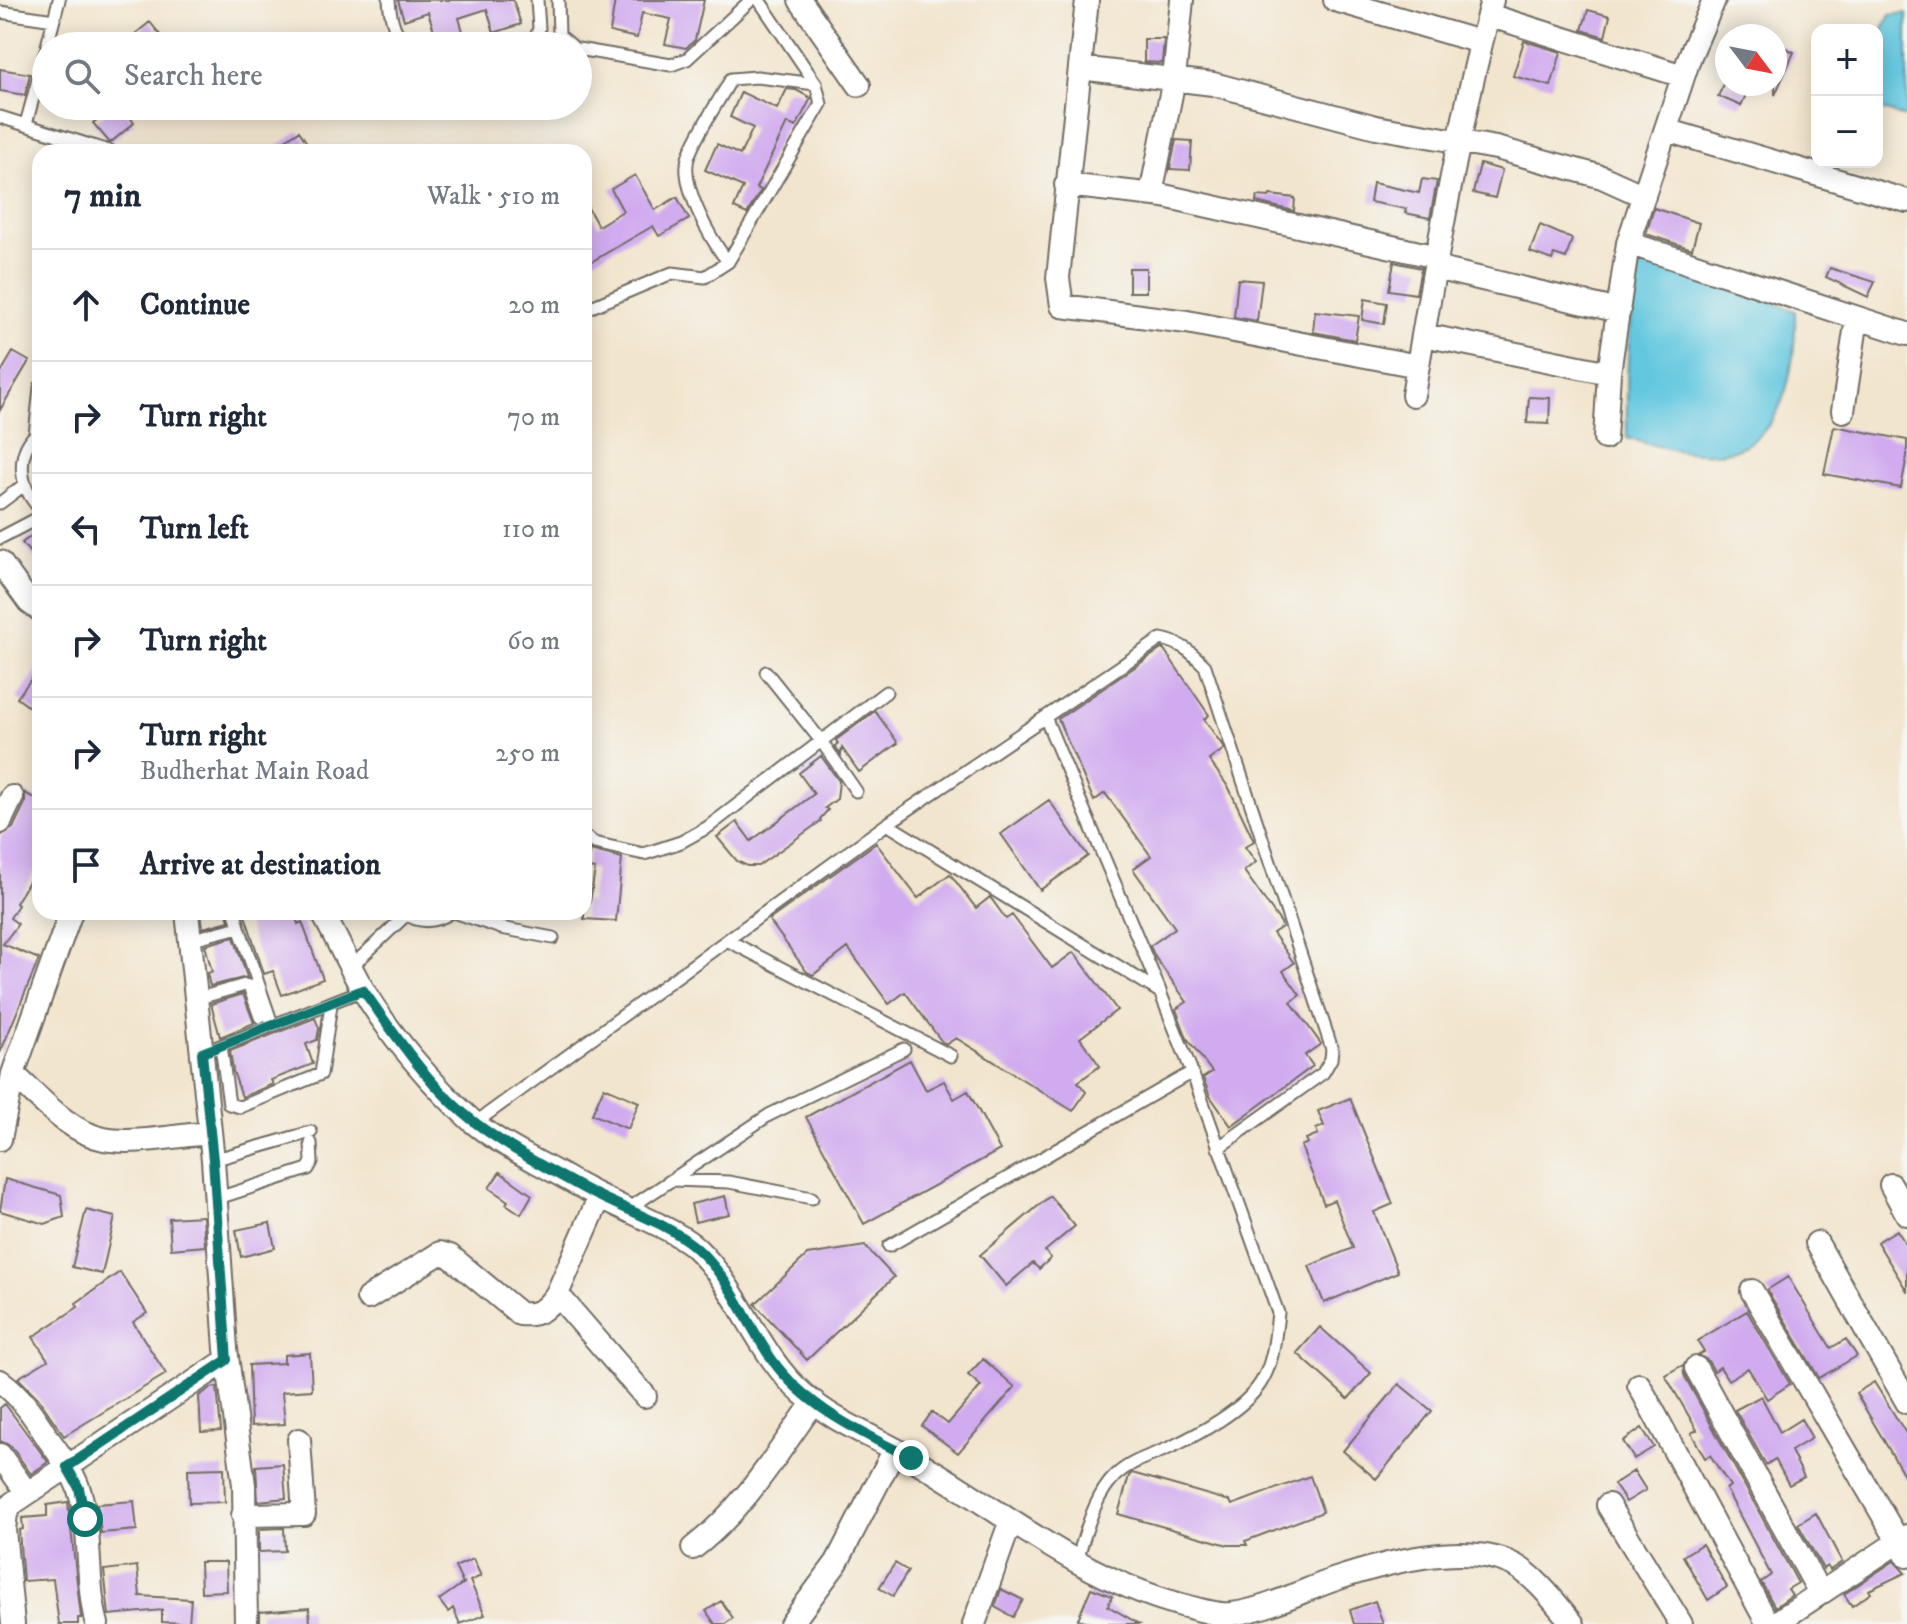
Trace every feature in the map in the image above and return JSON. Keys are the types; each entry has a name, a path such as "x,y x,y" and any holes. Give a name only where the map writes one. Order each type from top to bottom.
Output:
{"street":[{"path":"800,0 859,85"},
{"path":"1087,0 1058,278 1062,306 1187,322 1418,366"},
{"path":"1151,194 1174,79 1182,0"},
{"path":"1335,0 1480,42"},
{"path":"1605,438 1609,373 1628,243 1683,76 1714,0"},
{"path":"1413,395 1458,142 1490,7 1683,76"},
{"path":"1080,68 1213,84 1376,127 1496,148 1602,177 1644,196"},
{"path":"1666,130 1907,201"},
{"path":"1066,185 1151,194 1436,262 1619,311"},
{"path":"1628,243 1907,334"},
{"path":"1843,411 1857,318"},
{"path":"1424,335 1609,373"},
{"path":"0,562 32,604"},
{"path":"0,822 12,797"},
{"path":"0,1139 13,1074 68,920"},
{"path":"188,920 196,999 211,1050 210,1133 227,1360 244,1485 246,1624"},
{"path":"326,920 363,990 440,1088 475,1123 510,1146 695,1247 728,1288 773,1361 803,1395 808,1410 895,1449 1076,1563 1125,1585 1227,1620 1334,1580 1383,1566 1438,1556 1480,1554 1515,1565 1546,1592 1573,1624"},
{"path":"13,1074 76,1127 103,1139 132,1140 210,1133"},
{"path":"1891,1185 1907,1214"},
{"path":"368,1298 440,1253 450,1256 520,1314 534,1315 547,1308 557,1294 600,1196"},
{"path":"1817,1243 1907,1402"},
{"path":"1639,1385 1771,1624 1904,1544 1752,1291"},
{"path":"557,1294 645,1396"},
{"path":"13,1624 3,1515 27,1493 227,1360"},
{"path":"1696,1368 1820,1593"},
{"path":"0,1382 28,1407 79,1488 85,1519 91,1604 97,1624"},
{"path":"693,1548 736,1507 808,1410"},
{"path":"243,1515 304,1514 299,1440"},
{"path":"791,1624 837,1562 895,1449"},
{"path":"0,1455 27,1493"},
{"path":"1608,1505 1681,1624"},
{"path":"974,1624 1010,1523"}],"lane":[{"path":"51,32 59,0"},
{"path":"389,0 390,14 398,32"},
{"path":"537,0 538,32"},
{"path":"558,0 559,32"},
{"path":"592,51 671,65 687,59 751,0"},
{"path":"592,307 672,273 705,277 728,262 821,104 816,84 759,0"},
{"path":"0,12 54,20"},
{"path":"728,262 715,246 689,190 687,158 731,79 757,77 816,84"},
{"path":"26,124 32,101"},
{"path":"0,117 87,144"},
{"path":"32,440 25,450 22,467 24,485 32,501"},
{"path":"0,503 24,485"},
{"path":"0,538 32,521"},
{"path":"475,1123 887,824 1161,639 1188,648 1205,666 1332,1049 1331,1059 1323,1073 1218,1148"},
{"path":"766,672 822,742 856,791"},
{"path":"592,842 644,854 681,842 708,827 886,692"},
{"path":"1045,717 1192,1072 1278,1313 1274,1352 1260,1384 1234,1411 1172,1447 1128,1464 1114,1477 1100,1494 1076,1563"},
{"path":"887,824 1160,992"},
{"path":"196,999 249,986 265,1018 237,920"},
{"path":"351,967 399,920"},
{"path":"417,920 438,920"},
{"path":"477,920 553,938"},
{"path":"189,940 239,927"},
{"path":"727,940 951,1056"},
{"path":"331,1005 321,1074 240,1107 229,1104 211,1050 363,990"},
{"path":"628,1209 769,1115 904,1049"},
{"path":"889,1246 1192,1072"},
{"path":"213,1160 311,1138 312,1162 308,1169 215,1199"},
{"path":"672,1180 729,1182 812,1198"}],"water":[{"path":"1907,13 1907,118 1883,110 1883,28 1890,15"},
{"path":"1638,261 1708,275 1795,311 1793,353 1784,397 1762,433 1745,445 1724,452 1700,453 1627,438 1628,349"}],"building":[{"path":"398,0 513,0 521,24 494,32 487,9 459,18 463,32 434,32 428,12 404,20"},
{"path":"615,0 704,0 695,40 686,48 665,44 671,19 642,13 637,38 610,32"},
{"path":"1588,10 1610,16 1605,37 1582,30"},
{"path":"150,22 158,32 138,32"},
{"path":"1144,39 1164,39 1162,63 1144,62"},
{"path":"1524,41 1561,52 1551,86 1513,76"},
{"path":"1787,49 1794,52 1787,68"},
{"path":"0,69 30,74 25,95 0,91"},
{"path":"787,89 811,98 796,127 787,123 756,188 761,190 747,214 734,208 743,187 705,170 717,144 740,155 753,128 730,117 741,92 777,109"},
{"path":"1718,96 1745,96 1741,106"},
{"path":"97,120 132,120 134,123 110,143 93,123"},
{"path":"299,131 308,144 280,144"},
{"path":"1176,140 1192,141 1190,170 1170,169"},
{"path":"1480,164 1502,170 1495,198 1473,193"},
{"path":"635,175 655,210 677,197 689,219 659,236 653,226 592,261 592,215 598,226 623,211 611,189"},
{"path":"1422,179 1437,181 1430,218 1405,213 1406,209 1370,202 1373,183 1419,193"},
{"path":"1257,196 1295,198 1294,211 1256,202"},
{"path":"1654,208 1699,223 1692,249 1646,234"},
{"path":"1540,225 1572,239 1566,258 1554,254 1552,260 1530,252"},
{"path":"1394,262 1421,268 1416,294 1389,290"},
{"path":"1129,268 1146,268 1146,292 1129,292"},
{"path":"1830,268 1875,282 1868,297 1826,277"},
{"path":"1238,279 1262,281 1257,321 1234,317"},
{"path":"1365,299 1387,303 1384,324 1362,320"},
{"path":"1315,311 1359,316 1355,340 1313,332"},
{"path":"13,352 29,361 0,410 0,374"},
{"path":"1529,397 1550,398 1549,424 1527,423"},
{"path":"1834,426 1907,440 1901,488 1824,474"},
{"path":"32,535 32,555 22,543"},
{"path":"1163,648 1209,715 1204,719 1224,749 1209,760 1229,788 1254,841 1245,847 1256,862 1244,871 1281,923 1282,927 1273,933 1294,963 1283,971 1300,995 1291,1002 1321,1044 1305,1055 1313,1066 1231,1126 1210,1096 1203,1078 1212,1072 1187,1038 1176,1009 1187,1002 1150,946 1175,928 1133,869 1151,856 1105,793 1094,801 1058,719"},
{"path":"32,678 32,709 17,698"},
{"path":"875,711 898,743 859,772 842,748 841,755 835,746 838,744 836,740"},
{"path":"821,756 839,781 837,799 825,808 828,810 821,821 758,866 747,866 737,861 717,837 737,822 751,841 814,794 799,773"},
{"path":"25,793 32,797 32,876 10,918 18,924 3,944 39,959 0,1053 0,836 13,828 25,803"},
{"path":"1049,800 1088,856 1040,890 1001,834"},
{"path":"876,843 918,898 950,874 976,908 990,897 1006,919 1012,915 1052,968 1074,952 1117,1010 1080,1038 1100,1066 1078,1082 1086,1092 1073,1111 956,1038 947,1044 942,1042 905,992 889,1004 848,948 813,975 807,972 769,920"},
{"path":"592,850 622,858 616,921 592,920 595,869 592,869"},
{"path":"202,920 229,920 229,921 203,928"},
{"path":"247,920 302,922 323,979 282,995 273,971 264,974"},
{"path":"234,937 247,977 210,986 207,973 212,972 205,945"},
{"path":"243,994 254,1023 220,1037 211,1004"},
{"path":"315,1018 319,1028 317,1040 306,1044 313,1064 271,1080 273,1084 242,1097 230,1051"},
{"path":"910,1060 926,1090 944,1081 954,1099 968,1091 1000,1150 864,1224 806,1117"},
{"path":"604,1087 639,1102 628,1129 592,1114"},
{"path":"1350,1098 1393,1204 1374,1212 1398,1272 1324,1303 1309,1266 1353,1248 1334,1200 1324,1204 1301,1146 1308,1143 1306,1139 1318,1134 1316,1129 1324,1126 1318,1111"},
{"path":"500,1172 532,1195 521,1214 489,1188"},
{"path":"5,1179 61,1195 64,1217 45,1224 0,1211"},
{"path":"725,1196 729,1214 695,1222 691,1204"},
{"path":"1050,1196 1075,1226 1045,1251 1051,1258 1039,1269 1033,1263 1006,1286 980,1255"},
{"path":"86,1210 115,1217 102,1274 72,1267"},
{"path":"203,1216 205,1246 171,1249 169,1218"},
{"path":"270,1223 275,1248 241,1257 236,1230"},
{"path":"1897,1230 1907,1246 1907,1291 1877,1242"},
{"path":"865,1246 894,1277 807,1360 755,1304 807,1255"},
{"path":"120,1272 147,1313 133,1322 166,1374 64,1436 38,1398 18,1378 48,1360 33,1337 78,1307 76,1303"},
{"path":"1788,1277 1831,1348 1846,1339 1857,1356 1819,1378 1767,1290"},
{"path":"1747,1311 1790,1384 1767,1399 1748,1368 1728,1380 1720,1367 1714,1371 1708,1361 1699,1355 1704,1352 1697,1341"},
{"path":"1320,1327 1371,1373 1348,1399 1297,1353"},
{"path":"310,1353 312,1390 282,1392 285,1424 251,1426 249,1365 284,1363 284,1355"},
{"path":"983,1359 1015,1387 958,1453 922,1426 932,1412 948,1424 981,1386 968,1375"},
{"path":"1683,1365 1684,1375 1798,1583 1788,1589 1792,1595 1775,1607 1761,1582 1771,1575 1726,1489 1730,1486 1710,1455 1705,1458 1691,1433 1697,1430 1665,1375"},
{"path":"1874,1382 1907,1435 1907,1480 1856,1393"},
{"path":"1399,1384 1432,1411 1376,1479 1343,1451"},
{"path":"217,1387 221,1431 201,1432 199,1396"},
{"path":"1761,1396 1780,1432 1801,1419 1812,1438 1791,1451 1804,1477 1789,1485 1775,1459 1766,1465 1735,1410"},
{"path":"5,1404 48,1462 31,1474 11,1446 0,1441 0,1408"},
{"path":"1642,1428 1654,1447 1634,1459 1623,1441"},
{"path":"283,1464 286,1498 258,1501 256,1466"},
{"path":"224,1468 225,1502 189,1503 188,1469"},
{"path":"1634,1471 1646,1490 1626,1502 1614,1484"},
{"path":"1132,1473 1230,1501 1232,1505 1310,1476 1323,1512 1245,1541 1247,1545 1228,1545 1118,1514"},
{"path":"134,1501 137,1530 101,1533 97,1504"},
{"path":"68,1502 81,1618 78,1618 78,1624 59,1624 53,1579 23,1581 21,1557 19,1530 23,1529 22,1518 47,1516 47,1505"},
{"path":"1816,1513 1842,1562 1830,1570 1827,1566 1823,1569 1798,1524"},
{"path":"284,1528 285,1551 259,1552 259,1529"},
{"path":"1702,1544 1727,1587 1708,1600 1683,1556"},
{"path":"473,1559 481,1576 470,1581 485,1615 460,1624 453,1608 448,1612 439,1600 463,1584 455,1567"},
{"path":"1894,1561 1905,1573 1869,1590 1871,1593 1852,1606 1844,1594"},
{"path":"200,1562 226,1562 227,1591 201,1592"},
{"path":"895,1563 908,1571 893,1596 879,1588"},
{"path":"137,1566 140,1596 191,1599 189,1623 162,1622 162,1610 109,1615 104,1570"},
{"path":"1091,1588 1112,1596 1108,1606 1139,1624 1091,1624 1078,1619"},
{"path":"1001,1589 1023,1600 1013,1617 995,1607"},
{"path":"721,1601 733,1618 725,1624 715,1624 706,1611"},
{"path":"1375,1601 1383,1624 1354,1624 1350,1610"},
{"path":"309,1608 310,1624 260,1624 260,1612"}],"route":[{"path":"85,1519 79,1488 67,1467 227,1360 202,1053 363,990 440,1088 475,1123 583,1188 695,1247 754,1327 773,1361 803,1395 852,1428 911,1458"}]}
